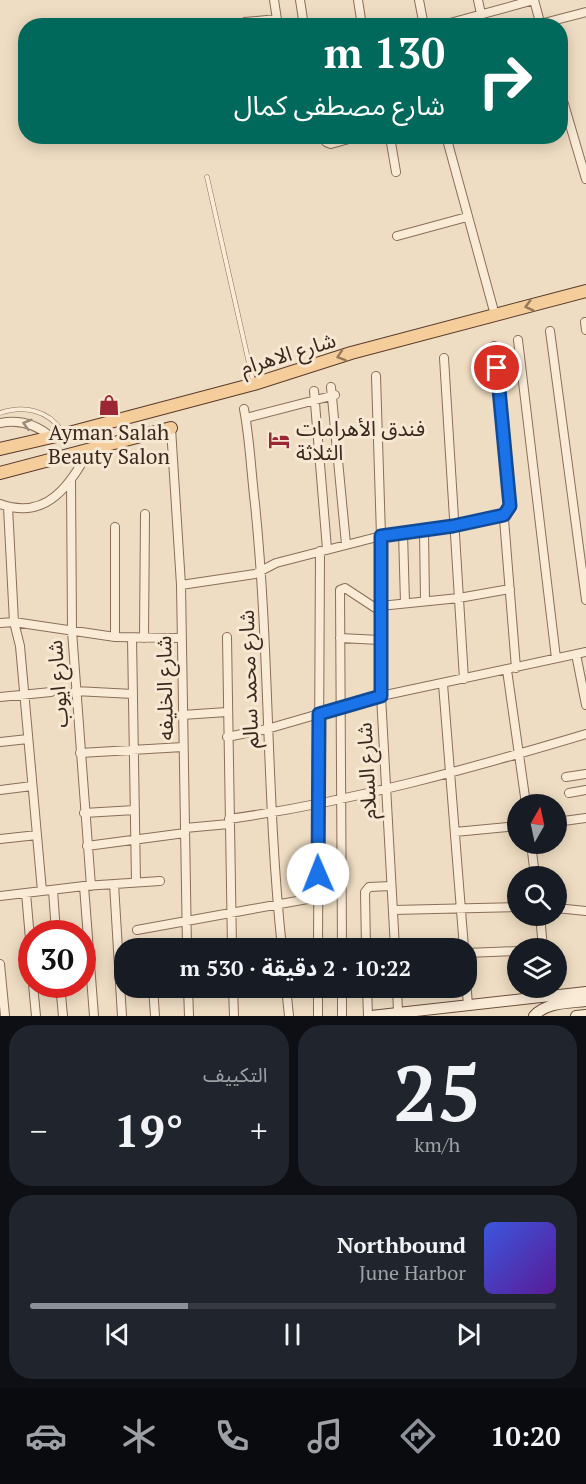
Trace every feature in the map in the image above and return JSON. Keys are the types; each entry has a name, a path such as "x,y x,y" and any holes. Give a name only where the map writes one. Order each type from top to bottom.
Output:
{"main road":[{"name":"شارع الاهرام","path":"0,449 254,384 351,353 586,291"},
{"path":"0,473 171,428"},
{"path":"567,991 586,992"},
{"path":"369,1016 508,998"},
{"path":"534,1016 538,1011 553,1005 586,1001"},
{"path":"576,1016 586,1015"}],"street":[{"path":"274,0 276,18"},
{"path":"300,0 303,18"},
{"path":"358,0 361,18"},
{"path":"419,0 422,18"},
{"path":"478,0 481,14"},
{"path":"467,18 534,0 539,18"},
{"path":"565,18 586,12"},
{"path":"568,118 586,179"},
{"path":"391,144 396,171"},
{"path":"448,144 495,315"},
{"path":"397,236 467,217"},
{"path":"550,331 586,600"},
{"path":"518,340 556,658"},
{"path":"181,585 255,574 276,563 381,536 453,526 504,515 510,503 494,345"},
{"path":"444,358 464,679"},
{"name":"شارع السلام","path":"376,376 381,536 381,696 394,938"},
{"path":"318,938 317,803 323,550 314,396 333,393 346,544"},
{"name":"شارع محمد سالم","path":"281,938 267,729 262,571 245,413 314,396"},
{"path":"0,419 34,425 51,437"},
{"name":"شارع الخليفه","path":"171,428 181,585 188,938"},
{"path":"42,891 20,646 14,622 4,505 20,508 42,504 62,492 90,449"},
{"name":"شارع ايوب","path":"71,480 72,631 87,846 94,1016"},
{"path":"144,638 145,514"},
{"path":"504,515 510,589 512,669 525,794"},
{"path":"115,527 115,637"},
{"path":"424,530 425,601"},
{"path":"403,534 405,603"},
{"path":"342,938 342,707 339,592 345,588 380,609 405,603 510,589"},
{"path":"0,622 14,622 115,637 181,638"},
{"path":"227,636 232,938"},
{"path":"132,638 136,882"},
{"path":"340,638 380,640"},
{"path":"227,737 267,729 381,696 586,652"},
{"path":"576,654 584,678 586,705"},
{"path":"443,684 463,938"},
{"path":"75,691 133,694"},
{"path":"0,697 51,692"},
{"path":"182,715 227,712"},
{"path":"87,846 135,841 341,798 519,754 586,734"},
{"path":"0,742 28,739"},
{"path":"80,753 183,747"},
{"path":"566,777 586,774"},
{"path":"0,790 32,786"},
{"path":"568,793 586,790"},
{"path":"84,813 135,810"},
{"path":"567,821 586,818"},
{"path":"455,832 507,827"},
{"path":"0,839 37,835"},
{"path":"0,896 160,881"},
{"path":"114,884 122,1016"},
{"path":"366,938 366,892 369,887 391,886"},
{"path":"53,890 55,920"},
{"path":"26,893 28,920"},
{"path":"136,930 341,893"},
{"path":"393,910 507,907"},
{"path":"567,909 586,911"},
{"path":"477,953 507,951"},
{"path":"0,964 5,1016"},
{"path":"34,998 36,1016"},
{"path":"61,998 63,1016"},
{"path":"154,998 155,1016"},
{"path":"188,998 189,1016"},
{"path":"233,998 234,1016"},
{"path":"287,998 289,1016"},
{"path":"318,998 318,1016"},
{"path":"342,998 342,1016"},
{"path":"368,998 369,1016"},
{"path":"397,998 398,1013"},
{"path":"467,998 468,1005"}],"lane":[{"path":"207,177 254,384"},
{"path":"0,419 19,408 41,413 58,425 65,434"}],"place":[{"name":"Ayman Salah Beauty Salon","path":"109,405"},
{"name":"فندق الأهرامات الثلاثة","path":"279,440"}],"route":[{"path":"318,874 319,714 381,696 381,536 453,526 504,515 510,506 497,368"}]}
